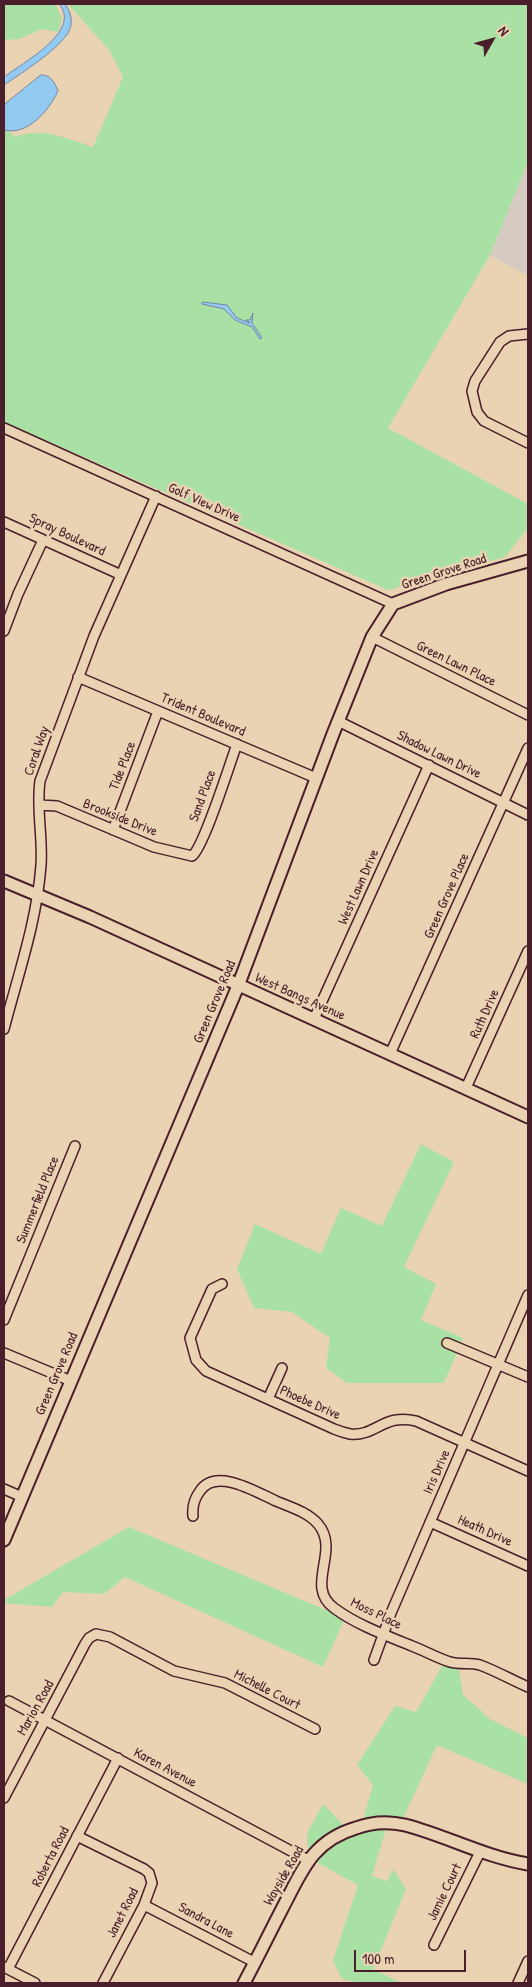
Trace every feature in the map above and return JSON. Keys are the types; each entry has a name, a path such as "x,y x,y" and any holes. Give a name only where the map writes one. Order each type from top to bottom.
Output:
{"street":[{"path":"528,334 509,336 500,342 475,381 472,391 473,402 484,421 528,444"},
{"name":"Golf View Drive","path":"4,428 393,604"},
{"name":"Coral Way","path":"4,1029 37,895 42,850 39,805 40,781 78,677 120,574 156,496"},
{"name":"Spray Boulevard","path":"4,522 120,574"},
{"path":"4,632 18,594 43,540"},
{"name":"Green Grove Road","path":"4,1540 238,986 316,778 372,637 393,604 446,584 528,561"},
{"name":"Green Lawn Place","path":"372,637 528,715"},
{"name":"Trident Boulevard","path":"78,677 316,778"},
{"name":"Tide Place","path":"112,830 158,711"},
{"name":"Shadow Lawn Drive","path":"338,721 528,815"},
{"name":"Sand Place","path":"192,856 196,852 202,838 237,744"},
{"name":"Green Grove Place","path":"390,1054 528,748"},
{"name":"West Lawn Drive","path":"314,1019 429,765"},
{"name":"Brookside Drive","path":"39,805 57,806 154,847 192,856"},
{"name":"West Bangs Avenue","path":"4,881 90,917 238,986 528,1116"},
{"name":"Ruth Drive","path":"466,1088 528,951"},
{"name":"Summerfield Place","path":"4,1320 76,1146"},
{"name":"Phoebe Drive","path":"222,1284 212,1289 190,1338 193,1352 206,1371 334,1429 350,1434 366,1432 393,1420 404,1418 416,1421 528,1471"},
{"name":"Iris Drive","path":"374,1660 430,1522 528,1295"},
{"path":"447,1343 499,1363 528,1377"},
{"path":"4,1353 71,1381"},
{"path":"268,1399 282,1368"},
{"name":"Moss Place","path":"193,1516 195,1498 202,1488 211,1482 224,1481 248,1488 305,1514 318,1524 325,1535 326,1563 320,1582 324,1597 332,1607 353,1620 451,1662 480,1665 528,1687"},
{"path":"4,1489 22,1497"},
{"name":"Heath Drive","path":"430,1522 528,1566"},
{"name":"Marion Road","path":"4,1798 85,1644 89,1638 96,1634"},
{"name":"Michelle Court","path":"96,1634 110,1637 174,1671 225,1683 314,1729"},
{"name":"Karen Avenue","path":"9,1701 308,1860"},
{"name":"Roberta Road","path":"6,1968 118,1758"},
{"name":"Wayside Road","path":"244,1983 308,1860 336,1835 362,1826 382,1822 405,1826 480,1852 528,1864"},
{"name":"Janet Road","path":"77,1836 149,1873 152,1888 103,1983"},
{"name":"Jamie Court","path":"434,1945 480,1852"},
{"name":"Sandra Lane","path":"144,1905 254,1962"},
{"path":"518,1983 528,1961"},
{"path":"6,1968 34,1983"}],"shaded area":[{"path":"528,162 528,276 490,255"}],"green space":[{"path":"4,4 55,4 62,18 58,32 42,29 19,39 4,40"},
{"path":"68,4 528,4 528,162 490,255 388,428 528,504 528,528 505,557 388,590 4,422 4,127 15,137 25,134 45,133 93,147 123,77 109,50"},
{"path":"421,1144 454,1162 404,1267 436,1284 421,1320 463,1338 444,1383 347,1383 326,1368 330,1338 292,1312 254,1308 237,1269 255,1224 321,1254 341,1208 382,1226"},
{"path":"129,1527 345,1618 323,1667 125,1577 104,1594 63,1592 52,1607 4,1603 4,1600"},
{"path":"445,1661 458,1664 463,1695 490,1719 528,1738 528,1784 437,1745 400,1825 387,1825 372,1876 387,1881 393,1869 406,1889 373,1969 401,1983 359,1983 342,1979 333,1960 358,1885 309,1858 307,1833 323,1804 349,1831 361,1827 373,1785 357,1765 395,1706 416,1712"}],"water":[{"path":"59,4 65,4 69,10 71,25 68,33 47,54 4,85 4,77 36,55 57,35 63,25 64,14"},
{"path":"41,75 47,76 54,82 58,91 54,99 43,114 29,126 13,131 4,130 4,105"},
{"path":"203,302 227,305 237,318 250,323 246,320 250,320 253,313 252,323 262,338 260,339 252,327 235,320 224,309 202,304"}]}
